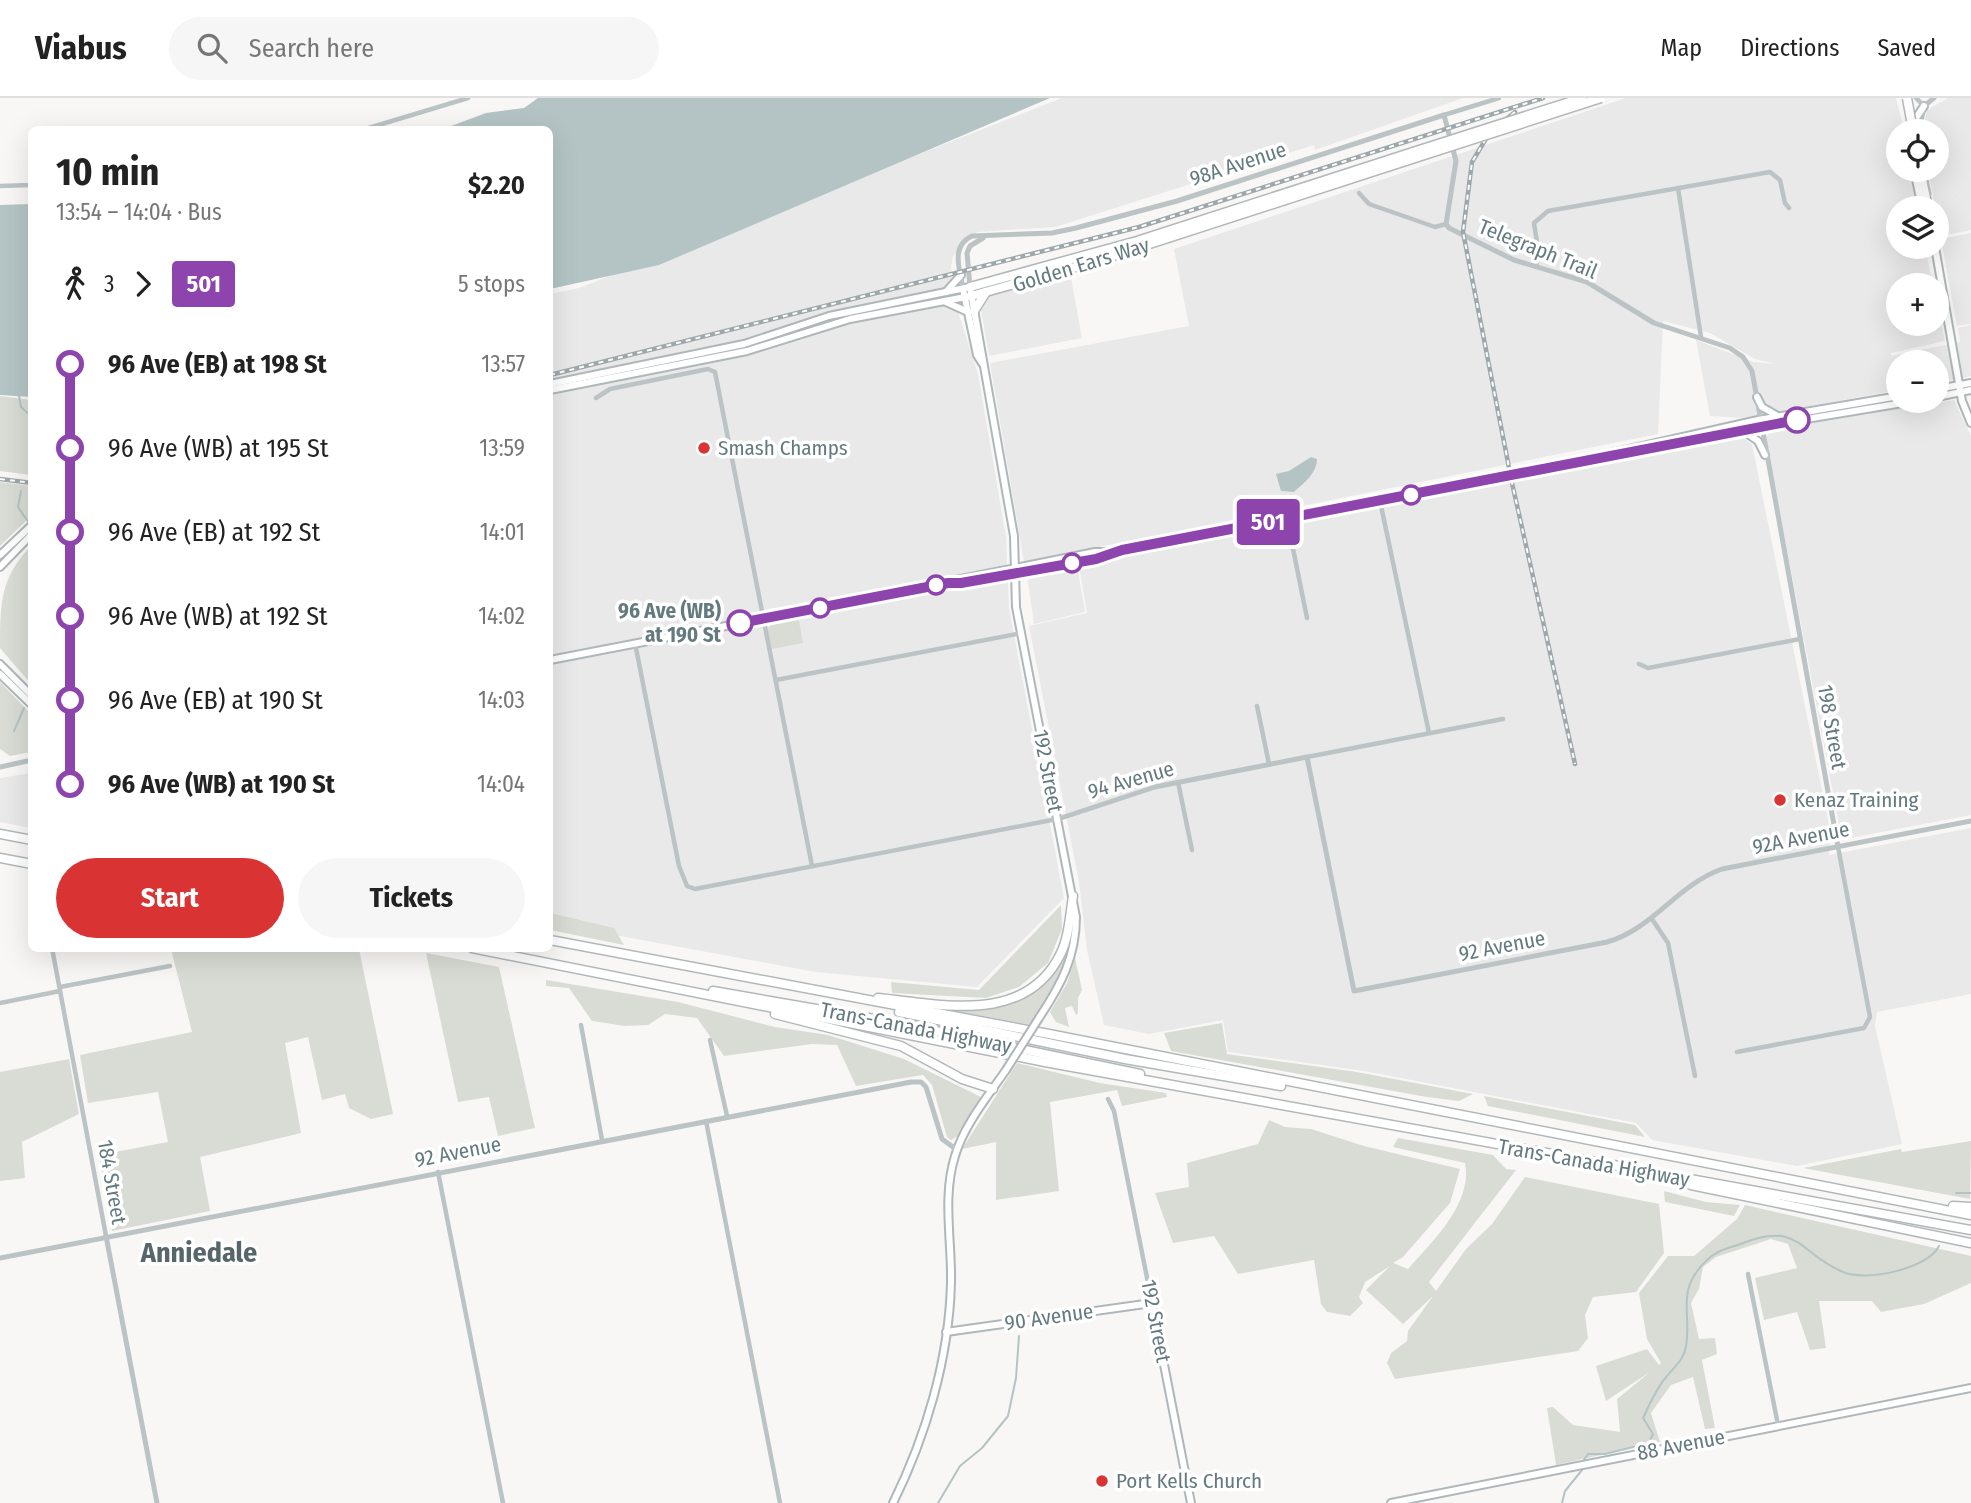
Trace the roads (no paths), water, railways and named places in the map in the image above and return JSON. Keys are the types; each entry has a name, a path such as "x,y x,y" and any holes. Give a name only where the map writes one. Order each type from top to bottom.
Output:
{"highway":[{"name":"Golden Ears Way","path":"967,292 986,292 1122,253 1582,98"},
{"name":"Golden Ears Way","path":"967,292 1601,98"},
{"path":"1906,98 1909,119"},
{"path":"971,312 986,292"},
{"path":"0,834 28,839"},
{"path":"0,858 28,863"},
{"path":"829,994 979,1007 1004,1002 1027,992 1046,975 1061,954 1073,896"},
{"name":"Trans-Canada Highway","path":"553,941 1971,1214"},
{"name":"Trans-Canada Highway","path":"492,952 742,1003 1218,1093 1971,1230"},
{"name":"Trans-Canada Highway","path":"613,976 897,1023 1218,1093"},
{"path":"742,1003 901,1045 962,1080 993,1089"},
{"path":"1637,1171 1707,1189 1971,1243"},
{"path":"1874,1195 1971,1207"}],"main road":[{"path":"1914,119 1924,106"},
{"path":"1937,259 1960,389 1971,423"},
{"path":"946,292 961,275"},
{"name":"Golden Ears Way","path":"553,383 744,344 830,316 946,292 967,292"},
{"name":"Golden Ears Way","path":"553,389 740,353 842,321 944,302 967,292"},
{"name":"192 Street","path":"893,1503 928,1415 946,1332 951,1287 949,1180 957,1150 1062,981 1072,958 1076,930 1073,896 1021,633 1014,571 1014,536 982,363 983,354 967,292"},
{"path":"944,302 971,312"},
{"path":"1949,393 1971,383"},
{"path":"1949,389 1971,390"},
{"path":"1757,397 1762,407 1778,416"},
{"path":"553,659 948,583 1096,559 1110,553 1742,430 1778,416 1886,398"},
{"path":"1595,458 1647,443 1759,423 1886,405"},
{"path":"1742,430 1758,441 1765,455"},
{"path":"0,567 10,549 28,529"},
{"path":"0,555 28,537"},
{"path":"0,664 28,692"},
{"path":"0,674 28,701"},
{"name":"192 Street","path":"1152,1303 1191,1503"},
{"name":"90 Avenue","path":"946,1332 1152,1303"},
{"name":"88 Avenue","path":"1391,1503 1971,1388"}],"street":[{"path":"375,126 468,98"},
{"name":"98A Avenue","path":"983,238 1076,228 1177,201 1499,98"},
{"path":"1916,98 1924,106"},
{"path":"1921,119 1924,106 1934,98"},
{"name":"Telegraph Trail","path":"1444,115 1457,160 1446,224"},
{"path":"1536,266 1539,255 1534,223 1548,211 1775,174 1789,208"},
{"path":"0,186 28,185"},
{"path":"1678,188 1701,337"},
{"name":"Telegraph Trail","path":"1359,193 1369,204 1435,228 1446,224"},
{"name":"Telegraph Trail","path":"1446,224 1452,231 1514,260 1587,282 1654,323 1730,348 1742,357 1752,371 1759,423"},
{"name":"192 Street","path":"967,292 958,257 961,244 972,236 983,238"},
{"name":"192 Street","path":"967,292 967,253 970,246 983,238"},
{"path":"596,398 610,388 714,370 812,866"},
{"name":"198 Street","path":"1737,1052 1864,1027 1870,1017 1759,423"},
{"path":"1380,501 1429,733"},
{"path":"1287,519 1307,618"},
{"path":"776,680 1021,633"},
{"path":"1639,664 1648,668 1800,639"},
{"name":"94 Avenue","path":"635,643 681,873 687,886 695,889 1058,819 1137,792 1178,782 1503,719"},
{"path":"1257,706 1269,764"},
{"name":"92 Avenue","path":"1307,757 1354,991 1608,942 1632,933 1651,919"},
{"path":"0,767 28,761"},
{"path":"1178,782 1192,850"},
{"name":"92A Avenue","path":"1651,919 1691,885 1715,872 1971,821"},
{"path":"1651,919 1668,943 1695,1076"},
{"name":"184 Street","path":"53,952 157,1503"},
{"path":"0,1003 170,965"},
{"path":"581,1025 602,1140"},
{"path":"710,1040 727,1116"},
{"name":"92 Avenue","path":"0,1258 911,1082 923,1083 942,1139 957,1150"},
{"name":"192 Street","path":"1108,1099 1114,1111 1152,1303"},
{"path":"706,1121 780,1503"},
{"path":"438,1172 503,1503"},
{"path":"1748,1275 1778,1425"}],"waterway":[{"path":"19,396 21,407 28,413"},
{"path":"21,491 18,507 28,522"},
{"path":"14,731 24,708"},
{"path":"1956,1193 1971,1193"},
{"path":"1584,1460 1588,1454 1605,1454 1649,1443 1653,1434 1643,1418 1660,1386 1683,1355 1691,1282 1696,1272 1714,1254 1762,1237 1776,1236 1798,1242 1828,1265 1843,1272 1866,1275 1910,1267 1933,1254 1939,1246"},
{"path":"938,1503 960,1466 982,1448 1008,1416 1016,1378 1019,1336"},
{"path":"1562,1503 1565,1491 1582,1470"}],"railway":[{"path":"553,374 1139,227 1543,98"},
{"path":"1515,112 1490,132 1472,162 1463,232 1512,483 1575,764"},
{"path":"0,479 28,482"}],"place":[{"name":"Smash Champs","path":"704,448"},
{"name":"96 Ave (WB) at 190 St","path":"740,623"},
{"name":"Kenaz Training","path":"1780,800"},
{"name":"Port Kells Church","path":"1102,1481"}],"district":[{"name":"Anniedale","path":"199,1252"}]}
